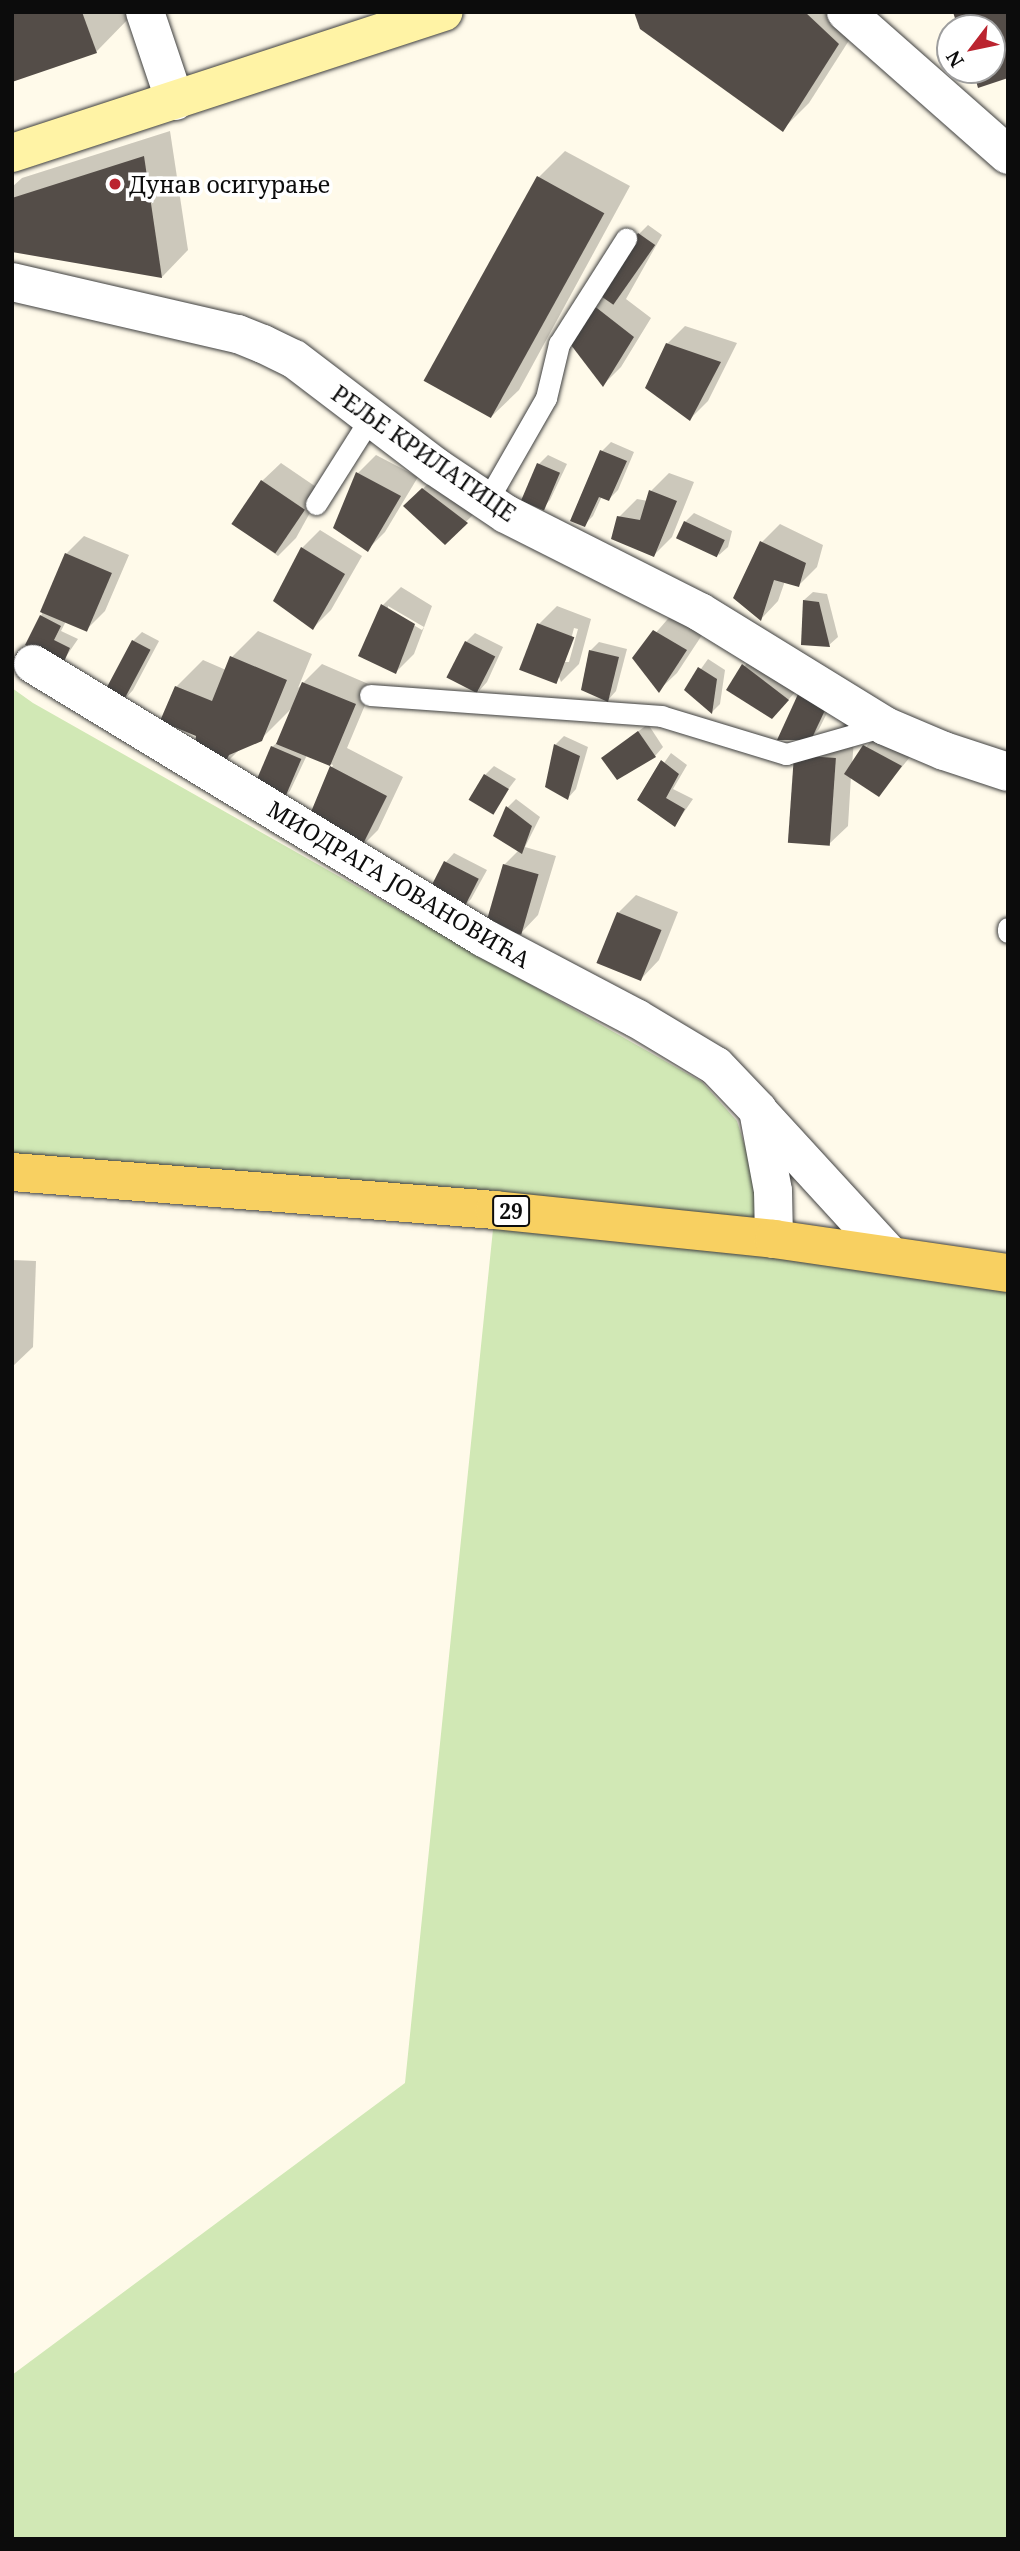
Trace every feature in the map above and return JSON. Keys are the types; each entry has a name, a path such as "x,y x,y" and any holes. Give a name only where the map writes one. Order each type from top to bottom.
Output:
{"main road":[{"name":"29","path":"12,1172 495,1210 774,1239 1008,1273"}],"street":[{"path":"145,12 175,101"},
{"path":"12,153 444,12"},
{"path":"846,12 1008,155"},
{"name":"РЕЉЕ КРИЛАТИЦЕ","path":"12,282 238,334 294,359 487,501 555,540 700,612 885,726 944,751 1008,772"},
{"name":"МИОДРАГА ЈОВАНОВИЋА","path":"33,664 484,938 684,1045 716,1066 890,1255"},
{"path":"758,1110 773,1191 774,1239"}],"lane":[{"path":"487,501 546,398 559,344 626,239"},
{"path":"316,504 371,417"},
{"path":"370,695 661,716 786,754 885,726"}],"green space":[{"path":"12,688 33,703 702,1082 737,1121 774,1239 1008,1273 1008,2539 12,2539 12,2375 405,2083 495,1210 12,1172"}],"building":[{"path":"12,12 82,12 97,53 12,82"},
{"path":"634,12 805,12 839,44 783,132 640,29"},
{"path":"1008,12 1008,78 1006,79 1006,14 954,14"},
{"path":"144,156 162,278 12,252 12,198"},
{"path":"537,176 604,213 491,418 424,381"},
{"path":"638,233 655,245 613,305 596,293"},
{"path":"593,305 634,337 603,387 571,345"},
{"path":"666,343 721,362 690,421 645,388"},
{"path":"600,450 627,461 609,501 599,497 585,527 570,521"},
{"path":"537,463 560,473 544,511 521,501"},
{"path":"356,472 401,496 368,552 333,528"},
{"path":"261,480 305,510 275,554 231,524"},
{"path":"422,488 468,523 445,545 403,506"},
{"path":"649,490 677,501 654,557 611,539 617,516 640,520"},
{"path":"684,521 725,540 717,557 676,538"},
{"path":"760,541 806,563 799,587 774,580 761,621 733,598"},
{"path":"301,547 345,574 313,630 273,601"},
{"path":"65,553 112,573 87,632 40,612"},
{"path":"803,600 819,602 830,647 801,645"},
{"path":"381,604 415,624 396,674 358,656"},
{"path":"40,615 61,626 54,640 70,648 63,664 25,645"},
{"path":"537,623 574,637 556,684 519,670"},
{"path":"653,630 687,650 659,693 632,658"},
{"path":"132,640 151,650 123,701 105,691"},
{"path":"465,641 495,656 477,693 446,678"},
{"path":"589,650 619,657 608,702 581,690"},
{"path":"230,656 287,680 262,741 229,755 221,771 193,757 196,736 160,721 175,686 212,701"},
{"path":"742,664 789,700 772,719 726,690"},
{"path":"698,667 717,679 712,714 684,690"},
{"path":"302,682 356,704 330,766 276,744"},
{"path":"799,692 827,706 811,740 777,740"},
{"path":"638,731 656,757 617,780 601,758"},
{"path":"554,744 580,756 568,800 545,787"},
{"path":"863,745 902,766 879,797 844,774"},
{"path":"271,746 301,759 283,801 253,788"},
{"path":"794,755 836,758 830,846 788,843"},
{"path":"661,760 679,774 666,798 685,809 675,827 637,800"},
{"path":"330,766 387,796 360,850 306,824"},
{"path":"484,774 509,789 493,815 469,800"},
{"path":"506,806 532,826 522,854 493,836"},
{"path":"444,861 479,879 463,910 428,892"},
{"path":"503,864 539,874 521,935 486,925"},
{"path":"617,912 662,930 641,981 596,963"}],"place":[{"name":"Дунав осигурање","path":"115,184"}]}
